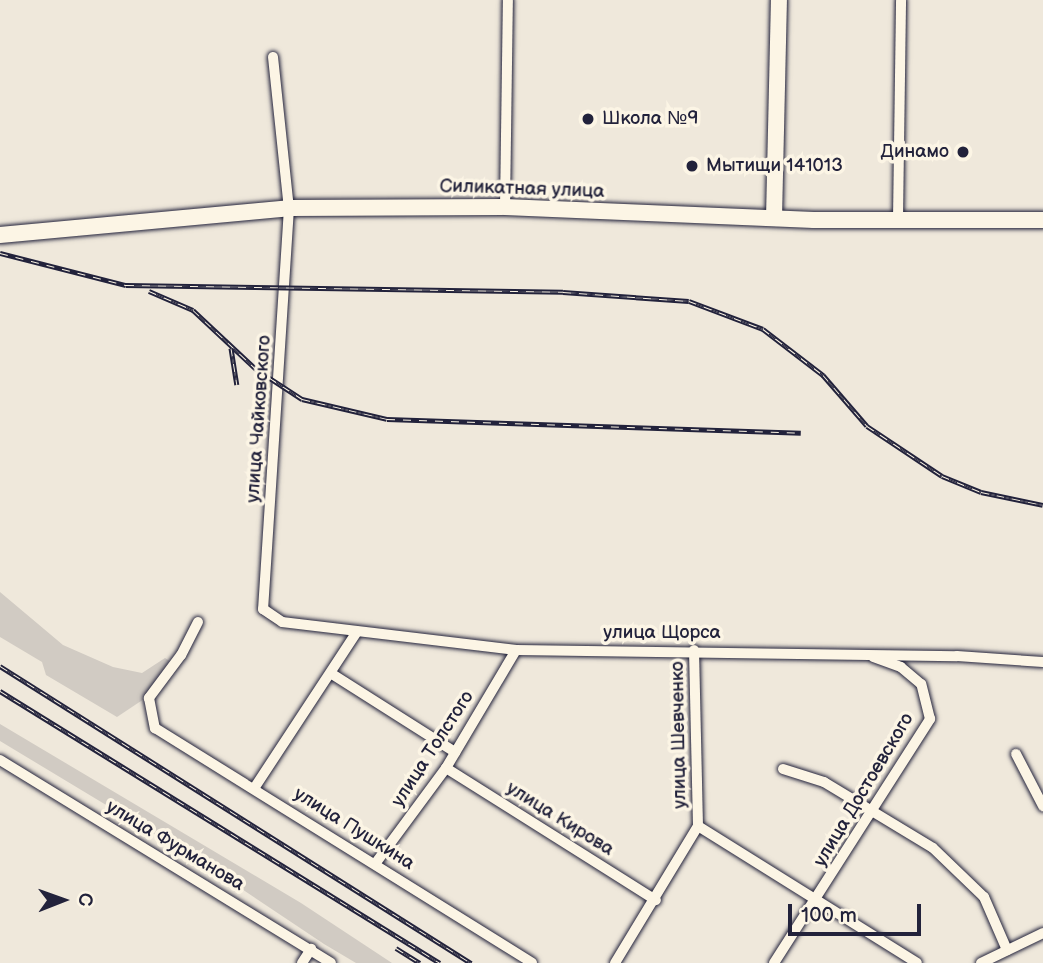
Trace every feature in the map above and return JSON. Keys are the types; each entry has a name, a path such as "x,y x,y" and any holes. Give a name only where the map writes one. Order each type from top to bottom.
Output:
{"street":[{"path":"505,207 508,0"},
{"path":"774,218 779,0"},
{"path":"898,219 901,0"},
{"path":"274,57 289,208"},
{"name":"Силикатная улица","path":"0,235 289,208 505,207 774,218 1043,220"},
{"name":"улица Чайковского","path":"282,622 263,609 289,208"},
{"name":"улица Пушкина","path":"198,622 181,655 149,698 155,729 255,787 532,963"},
{"name":"улица Щорса","path":"282,622 516,650 694,650 1043,662"},
{"path":"255,787 332,674 357,632"},
{"name":"улица Толстого","path":"375,864 446,768 516,650"},
{"name":"улица Шевченко","path":"615,963 656,900 698,826 694,650"},
{"name":"улица Достоевского","path":"774,963 816,903 930,719 921,684 901,667 864,654"},
{"path":"332,674 455,752"},
{"path":"1016,754 1043,806"},
{"name":"улица Фурманова","path":"0,760 331,963"},
{"name":"улица Кирова","path":"446,768 656,900"},
{"path":"783,769 824,782 871,814 933,848 984,897 1007,950"},
{"path":"698,826 816,903 917,963"},
{"path":"981,963 1043,933"},
{"path":"303,963 311,949"}],"shaded area":[{"path":"0,592 63,645 113,667 142,673 165,658 173,663 147,697 117,717 46,675 42,662 0,637"},
{"path":"0,724 301,903 392,963 356,963 324,944 209,867 0,741"}],"railway":[{"path":"0,253 126,285 563,292 689,301 763,329 823,375 867,426 942,476 981,492 1043,505"},
{"path":"149,291 193,310 256,369 302,399 387,419 801,433"},
{"path":"231,348 237,385"},
{"path":"0,666 471,963"},
{"path":"0,691 440,963"},
{"path":"396,948 420,963"}],"place":[{"name":"Школа №9","path":"588,119"},
{"name":"Динамо","path":"963,152"},
{"name":"Мытищи 141013","path":"692,166"}]}
